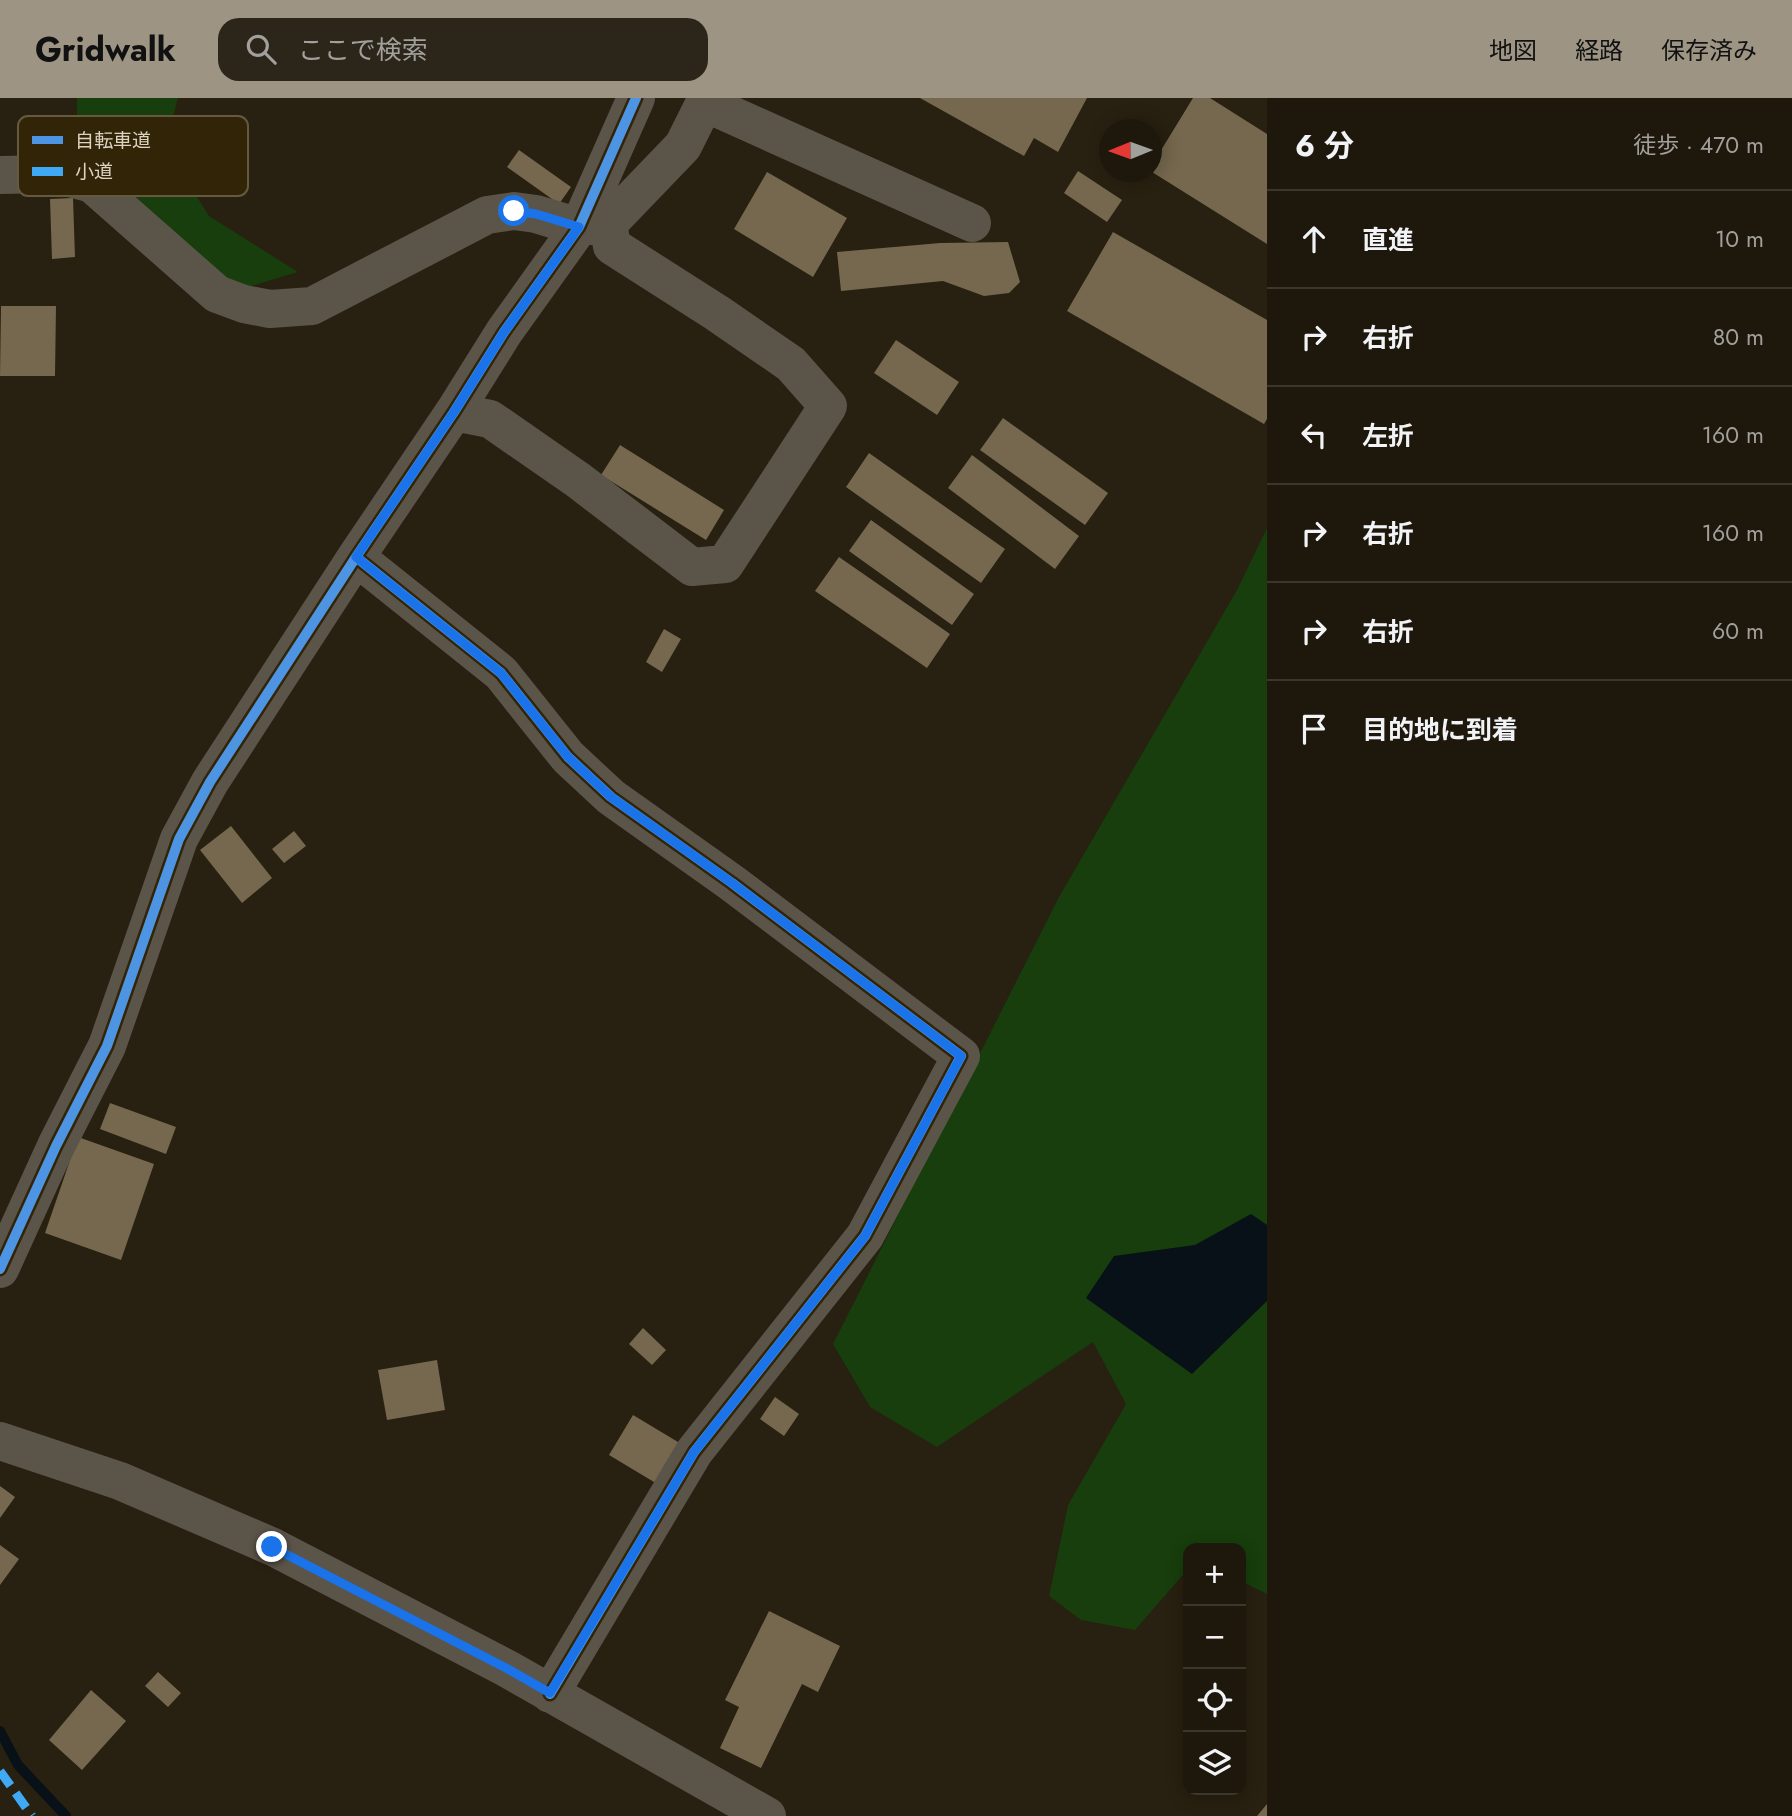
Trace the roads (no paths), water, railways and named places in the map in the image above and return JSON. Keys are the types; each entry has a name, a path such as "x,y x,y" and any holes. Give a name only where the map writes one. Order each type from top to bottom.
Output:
{"street":[{"path":"594,225 636,98"},
{"path":"0,1269 56,1146 107,1046 179,839 210,782 504,332 594,225 683,146 706,100 972,223"},
{"path":"0,175 18,175"},
{"path":"106,196 217,294 244,304 270,309 312,306 487,215 514,211 594,225 612,246 717,313 791,365 828,406 725,564 692,568 578,480 490,419 454,412"},
{"path":"356,557 501,673 568,757 611,797 732,883 961,1056 865,1236 694,1452 550,1693"},
{"path":"0,1441 120,1481 272,1547 494,1662 767,1816"}],"waterway":[{"path":"0,1731 18,1765 66,1816"}]}
